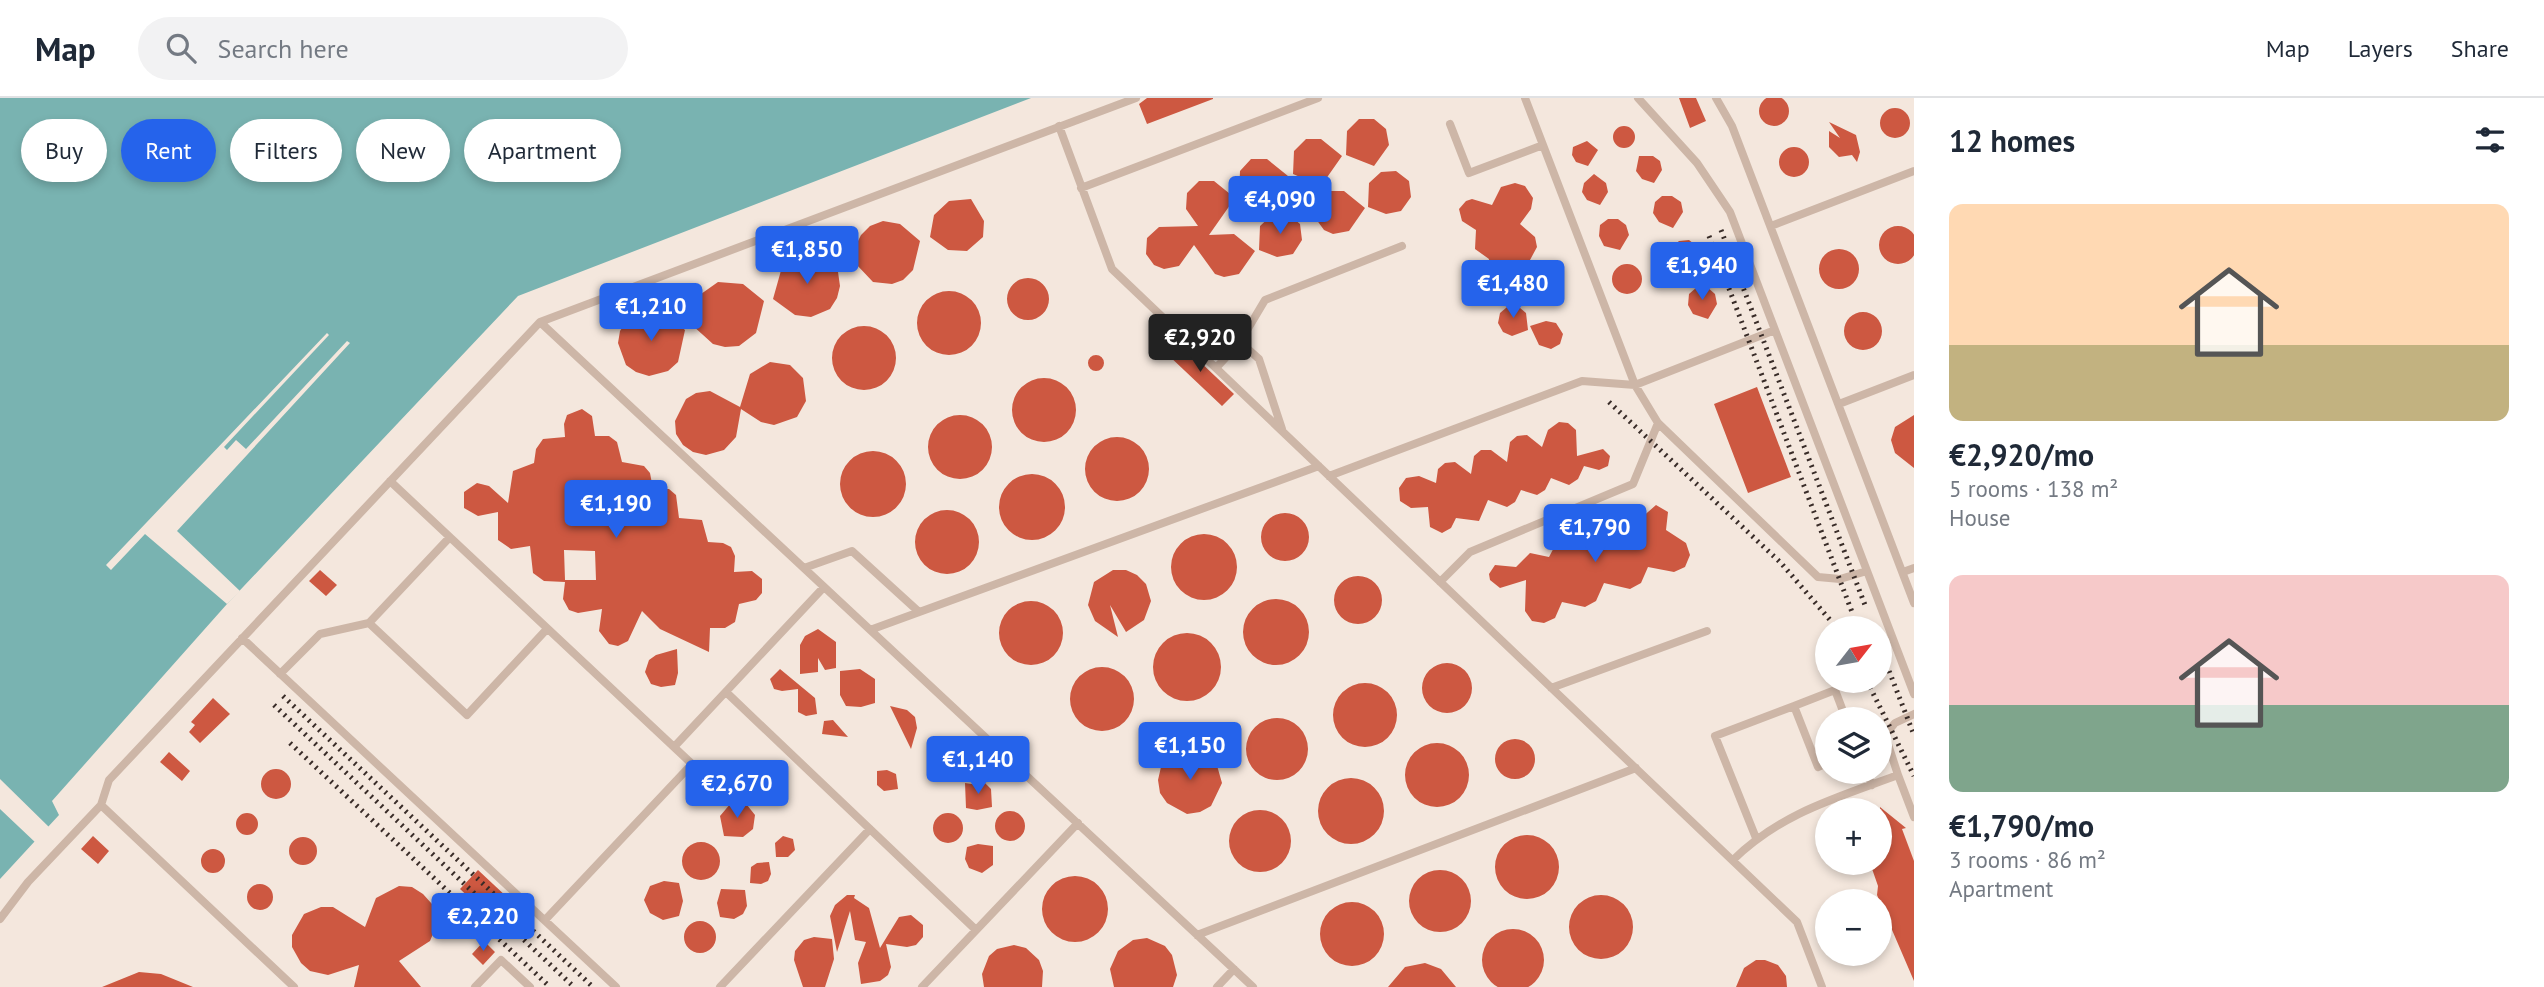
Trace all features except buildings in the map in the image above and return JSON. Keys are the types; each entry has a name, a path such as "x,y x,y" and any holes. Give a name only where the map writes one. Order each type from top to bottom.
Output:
{"lane":[{"path":"0,919 28,882 101,805 109,780 540,322 1136,98"},
{"path":"1081,188 1318,98"},
{"path":"1525,98 1635,385 1658,423 1818,578 1840,579 1867,571"},
{"path":"1638,98 1697,163 1730,212 1914,694"},
{"path":"1716,98 1732,126 1914,603"},
{"path":"1450,124 1469,173 1543,145"},
{"path":"1059,126 1112,270 1797,922 1822,987"},
{"path":"1771,226 1914,172"},
{"path":"1216,368 1240,342 1261,307 1271,296 1402,246"},
{"path":"540,322 1253,987"},
{"path":"1329,477 1582,381 1635,385 1775,330"},
{"path":"1240,342 1259,359 1283,432"},
{"path":"1839,404 1914,375"},
{"path":"1440,582 1470,552 1633,484 1658,423"},
{"path":"870,630 1319,466"},
{"path":"390,481 692,764 545,920"},
{"path":"280,674 320,634 369,623 449,538"},
{"path":"804,568 852,551 919,612"},
{"path":"1903,572 1914,568"},
{"path":"674,747 824,587"},
{"path":"369,623 467,715 546,630"},
{"path":"1551,688 1707,631"},
{"path":"242,638 616,987"},
{"path":"1756,838 1715,736 1835,690 1841,707"},
{"path":"726,691 976,930"},
{"path":"1794,706 1815,758"},
{"path":"1914,715 1895,723 1885,735 1914,817"},
{"path":"1197,934 1636,768"},
{"path":"1733,860 1756,838 1806,809 1898,775"},
{"path":"101,805 294,987"},
{"path":"922,987 1078,823"},
{"path":"720,987 870,829"},
{"path":"475,987 501,960 530,987"},
{"path":"1217,987 1234,969"}],"water":[{"path":"0,98 1031,98 518,296 227,604 52,801 59,815 0,879"}],"pier":[{"path":"327,333 329,335 224,447 227,450 236,440 246,449 347,341 350,343 177,531 240,591 227,604 145,534 111,570 106,565"},
{"path":"0,779 51,829 37,844 0,809"}],"railway":[{"path":"1721,230 1865,605"},
{"path":"1709,236 1852,612"},
{"path":"1609,402 1781,563 1827,616"},
{"path":"1892,679 1914,735"},
{"path":"1873,693 1914,776"},
{"path":"283,696 593,987"},
{"path":"274,705 574,987"},
{"path":"290,743 550,987"}]}
